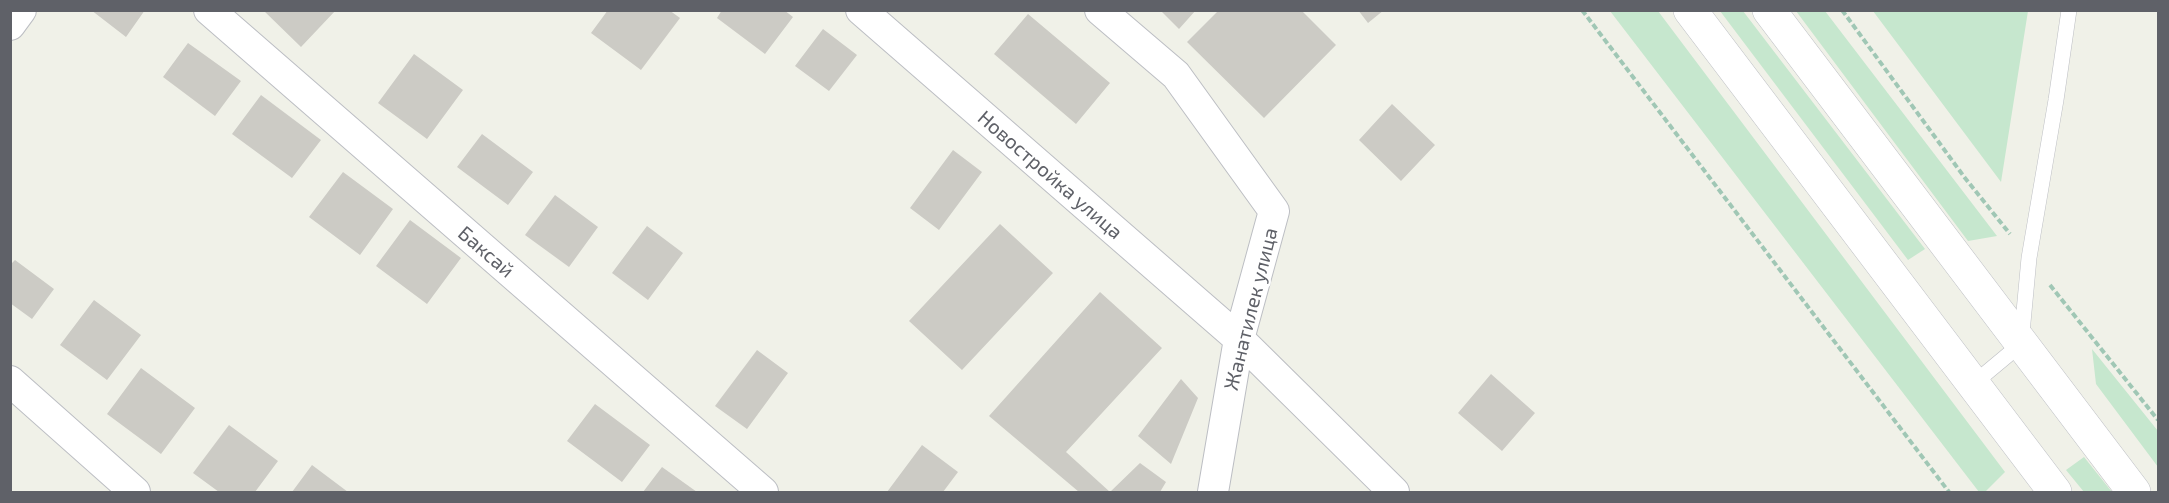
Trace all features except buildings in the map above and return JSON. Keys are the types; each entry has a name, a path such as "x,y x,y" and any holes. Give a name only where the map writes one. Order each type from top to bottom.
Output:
{"street":[{"path":"10,24 21,10"},
{"name":"Баксай","path":"209,10 764,492"},
{"name":"Новостройка улица","path":"861,10 1239,339 1394,492"},
{"name":"Жанатилек улица","path":"1100,10 1176,75 1274,211 1239,339 1213,492"},
{"path":"1690,10 2055,492"},
{"path":"1769,10 2134,492"},
{"path":"10,381 135,492"}],"lane":[{"path":"1973,384 2021,344 2029,258 2069,10"}],"path":[{"path":"1582,10 1949,492"},
{"path":"1842,10 1965,178 2158,420"}],"green space":[{"path":"1610,11 1658,11 2005,472 1985,492 1979,492"},
{"path":"1720,11 1743,11 1925,249 1908,260"},
{"path":"1796,11 1825,11 1997,236 1968,241"},
{"path":"1873,11 2028,11 2001,182"},
{"path":"2092,349 2158,431 2158,467 2096,384"},
{"path":"2084,457 2112,492 2084,492 2066,470"}]}
